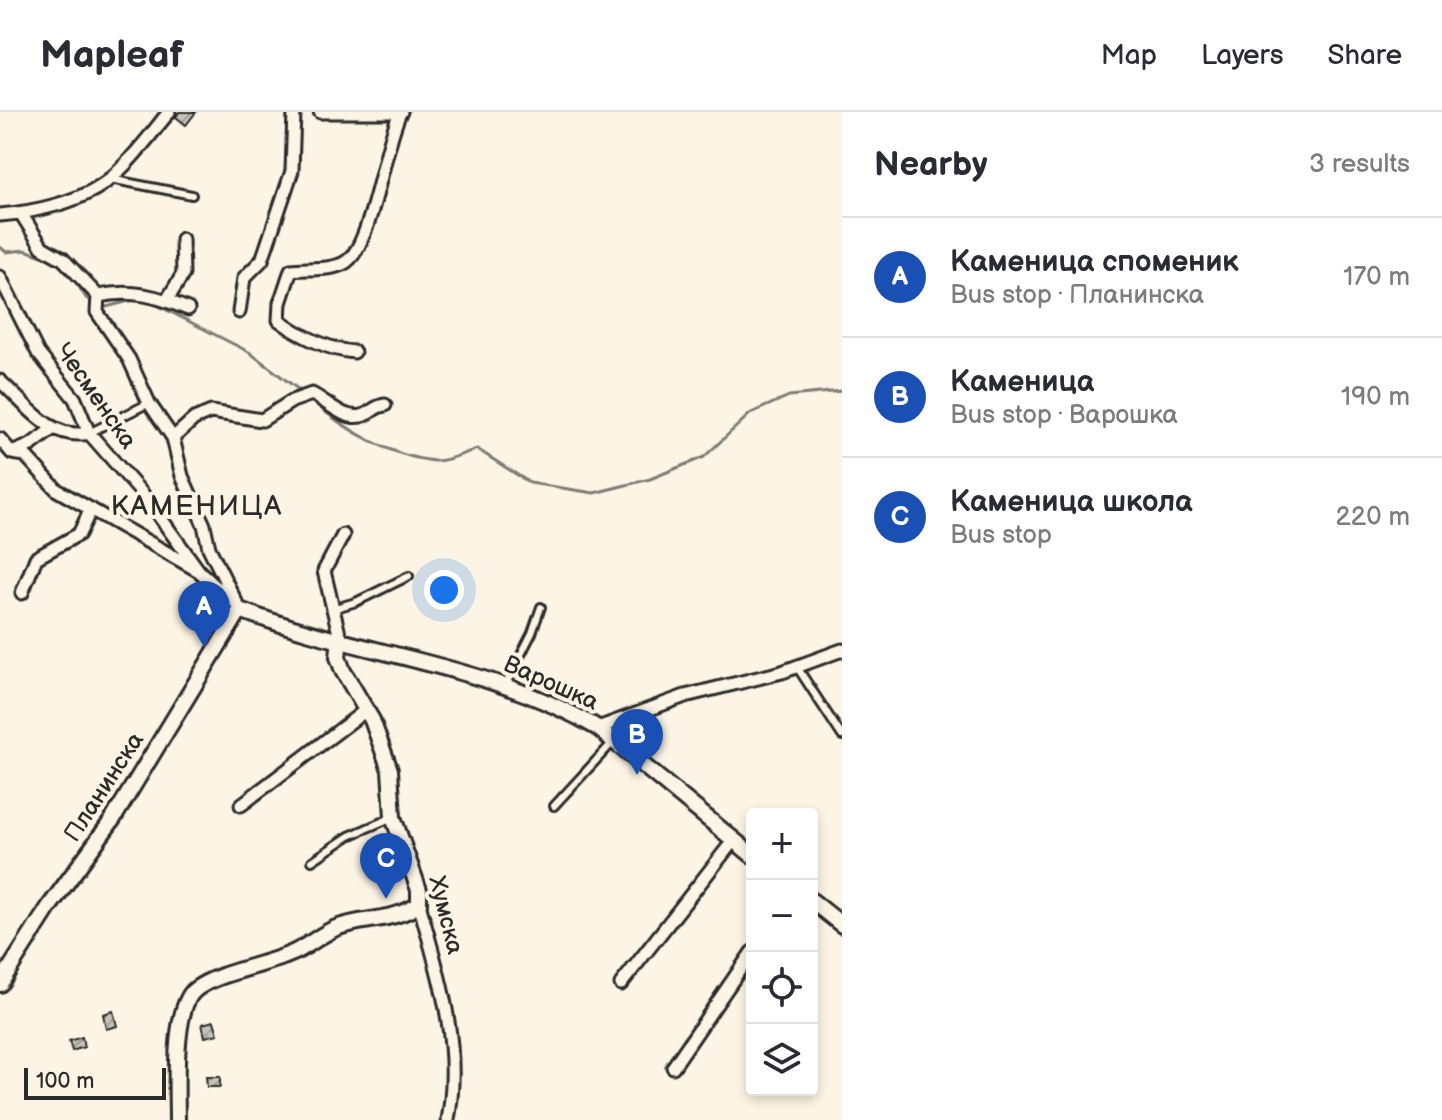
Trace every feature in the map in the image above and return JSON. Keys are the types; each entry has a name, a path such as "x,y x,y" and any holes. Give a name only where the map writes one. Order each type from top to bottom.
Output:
{"street":[{"path":"0,215 22,215 63,201 110,179 169,112"},
{"path":"239,312 244,278 262,260 288,186 294,112"},
{"path":"320,112 400,112 389,134 374,202 358,248 347,261 335,266 291,270 283,290 279,320 338,351 354,352"},
{"path":"22,215 42,247 63,259 98,296 97,312 129,359 149,403 173,438 182,476 204,525 209,548 240,610"},
{"path":"167,300 183,274 182,239"},
{"name":"Чесменска","path":"0,277 38,353 75,399 89,433 146,498 199,571"},
{"path":"98,296 137,293 188,309"},
{"path":"0,381 51,430 77,435 89,433"},
{"path":"173,438 194,419 211,412 262,420 292,401 312,394 346,415 356,417 365,415 376,406 385,405"},
{"path":"12,453 31,445 51,430"},
{"path":"0,439 12,453 25,455 57,490 199,571 240,610"},
{"path":"22,593 36,558 79,534 91,509"},
{"path":"340,638 324,571 343,535"},
{"name":"Варошка","path":"240,610 317,635 340,638 506,684 598,728 746,851"},
{"name":"Планинска","path":"0,984 49,907 113,819 240,610"},
{"name":"Хумска","path":"340,638 338,657 343,671 366,710 390,770 393,817 419,890 419,904 442,986 451,1034 448,1120"},
{"path":"598,728 685,696 797,667 842,650"},
{"path":"241,805 366,710"},
{"path":"621,984 733,841"},
{"path":"177,1120 178,1051 185,1004 191,994 207,983 292,954 335,928 405,912 419,904"},
{"path":"818,906 842,925"},
{"path":"673,1067 746,961"}],"lane":[{"path":"110,179 192,195"},
{"path":"89,433 149,403"},
{"path":"332,609 356,602 409,576"},
{"path":"506,684 532,633 541,607"},
{"path":"797,667 842,736"},
{"path":"554,806 614,741"},
{"path":"312,861 349,836 393,817"}],"building":[{"path":"179,112 196,112 186,125 176,117"},
{"path":"113,1011 117,1026 106,1029 103,1014"},
{"path":"214,1021 218,1034 205,1037 202,1024"},
{"path":"82,1037 84,1047 72,1051 69,1041"},
{"path":"206,1077 220,1077 220,1087 207,1087"}],"waterway":[{"path":"0,247 6,252 25,250 53,260"},
{"path":"73,277 86,298 93,301"},
{"path":"100,304 106,307 138,299"},
{"path":"149,301 249,352 303,393"},
{"path":"311,400 368,440 400,453 439,461 477,449 530,483 594,493 650,479 704,457 751,413 789,396 842,391"}],"place":[{"name":"Каменица споменик","path":"204,647"},
{"name":"Каменица","path":"637,775"},
{"name":"Каменица школа","path":"386,899"}],"district":[{"name":"КАМЕНИЦА","path":"197,506"}]}
